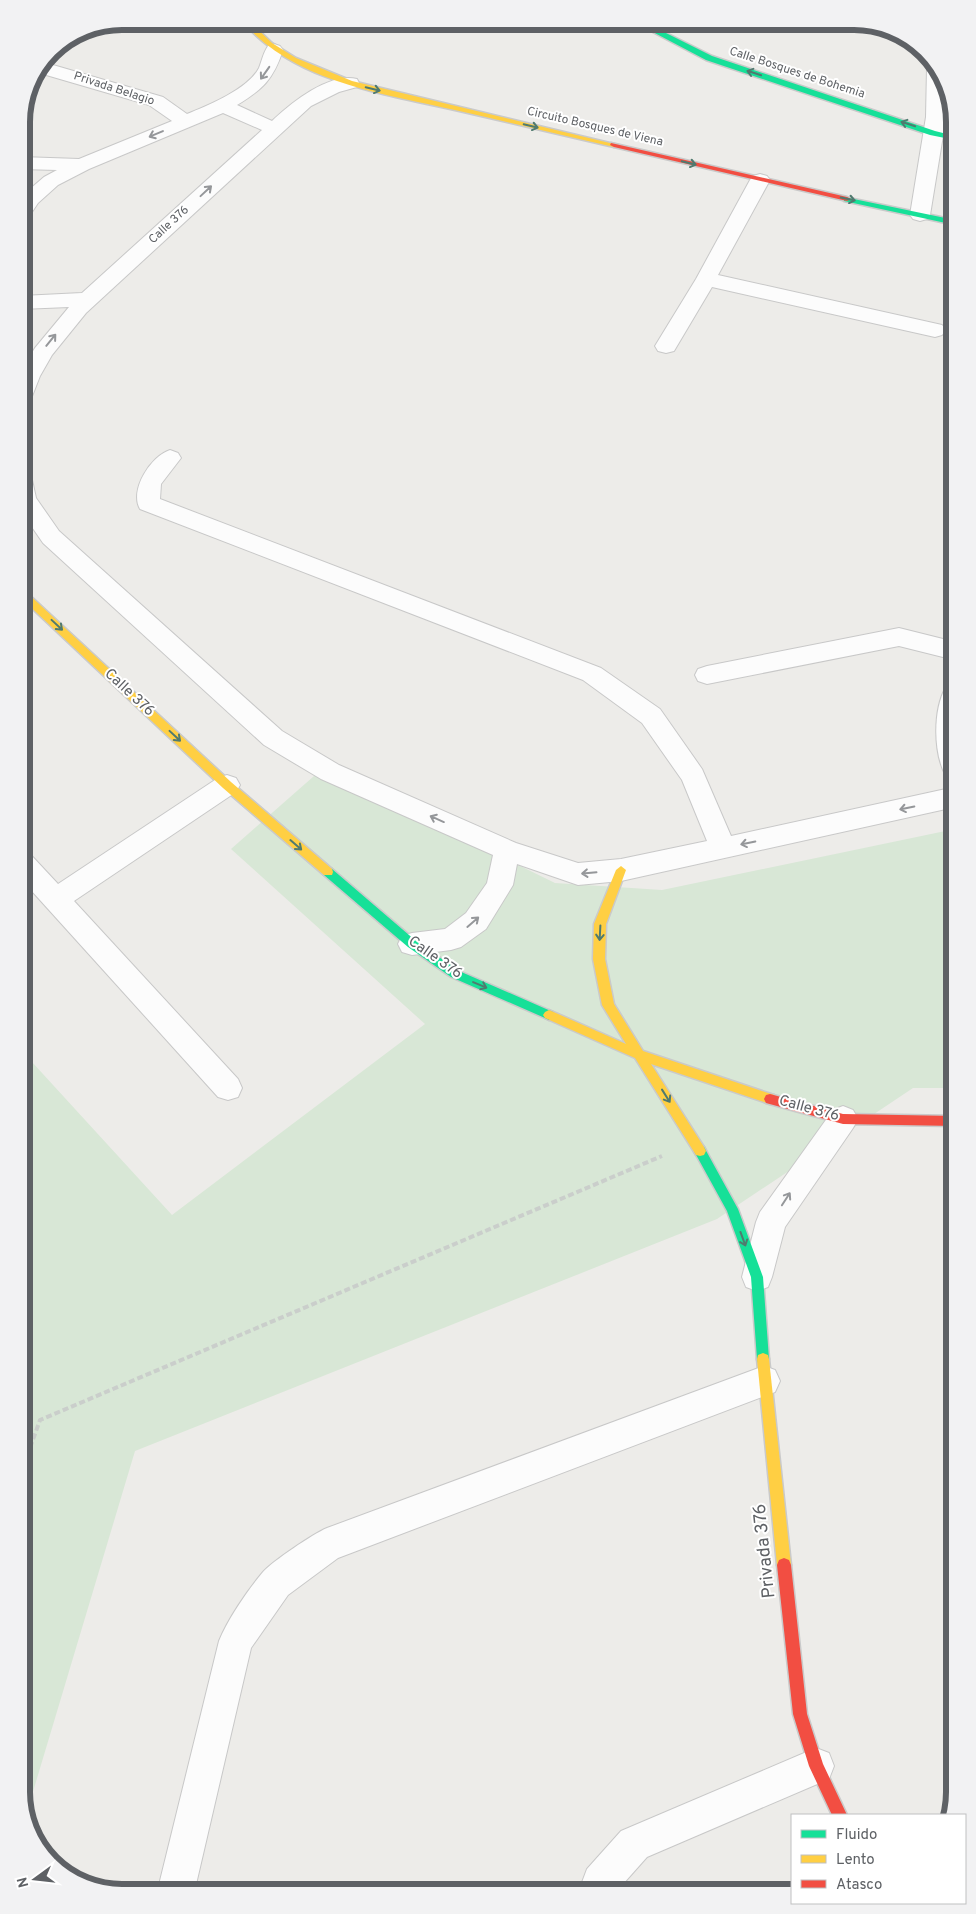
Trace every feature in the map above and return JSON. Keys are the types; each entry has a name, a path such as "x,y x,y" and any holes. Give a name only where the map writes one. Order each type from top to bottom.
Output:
{"street":[{"name":"Circuito Bosques de Viena","path":"254,30 274,50 290,60 350,83 760,180 946,220"},
{"name":"Calle Bosques de Bohemia","path":"653,30 709,58 946,136"},
{"path":"30,199 51,181 82,165 223,106 247,91 267,71 272,61 274,50"},
{"name":"Privada Belagio","path":"47,69 156,101 185,121"},
{"path":"920,214 936,118 936,80"},
{"name":"Calle 376","path":"30,374 48,343 89,299 274,128 304,102 317,94 350,83"},
{"path":"223,106 274,128"},
{"path":"30,163 82,165"},
{"path":"666,346 706,279 760,180"},
{"path":"706,279 935,330"},
{"path":"30,302 89,299"},
{"path":"170,458 150,482 148,503 592,674 651,716 693,776 723,848"},
{"path":"30,506 51,537 273,738 330,772 507,850 578,874 621,870 946,799"},
{"name":"Calle 376","path":"30,600 227,785 412,944 454,974 640,1055 745,1092 843,1119 946,1121"},
{"path":"707,675 899,637 946,649"},
{"path":"57,898 227,785"},
{"path":"412,944 450,939 476,921 500,885 507,850"},
{"path":"30,870 228,1088"},
{"name":"Privada 376","path":"621,870 600,924 599,959 608,1005 695,1142 732,1209 757,1277 764,1382 800,1714 816,1766 840,1814"},
{"path":"757,1277 771,1222 843,1119"},
{"path":"177,1884 236,1641 276,1583 326,1545 764,1382"},
{"path":"599,1884 634,1844 816,1766"}],"path":[{"path":"30,1448 40,1420 695,1142"}],"green space":[{"path":"322,769 555,883 662,890 946,831 946,1088 913,1088 717,1219 135,1451 31,1800 30,1060 172,1215 425,1024 231,849"}],"traffic: fast":[{"path":"653,30 709,58 946,136"},
{"path":"847,199 946,221"},
{"path":"328,872 412,944 455,974 549,1015"},
{"path":"700,1151 732,1209 757,1277 763,1359"}],"traffic: slow":[{"path":"254,30 269,45 293,60 350,83 614,145"},
{"path":"30,600 227,785 328,872"},
{"path":"621,870 600,924 599,959 608,1005 700,1151"},
{"path":"549,1015 640,1055 770,1099"},
{"path":"763,1359 784,1565"}],"traffic: jam":[{"path":"614,145 847,199"},
{"path":"770,1099 843,1119 946,1121"},
{"path":"784,1565 800,1714 816,1766 840,1814"}]}
